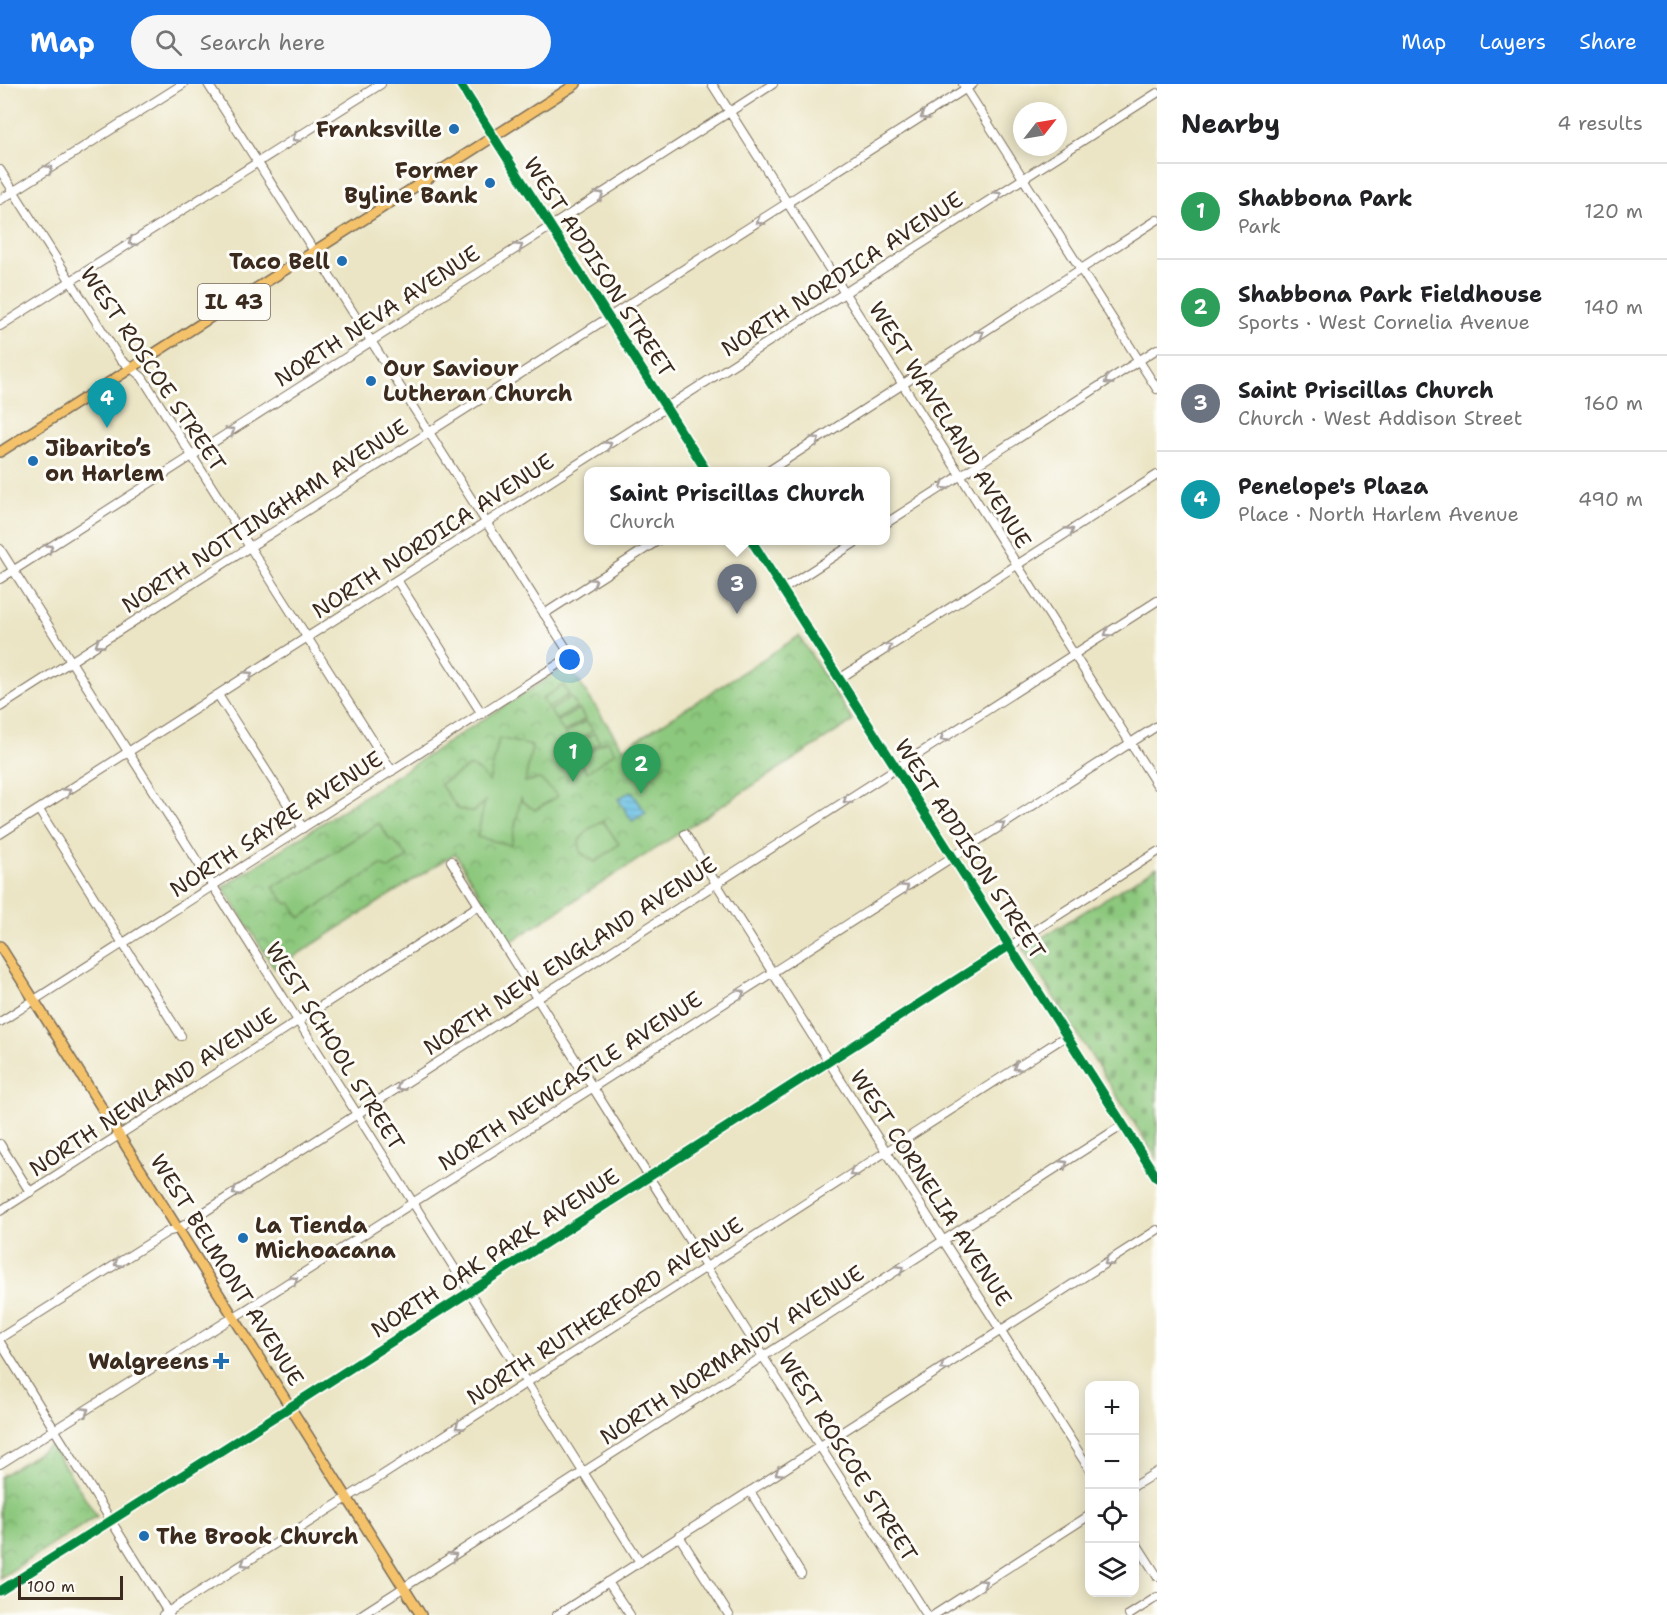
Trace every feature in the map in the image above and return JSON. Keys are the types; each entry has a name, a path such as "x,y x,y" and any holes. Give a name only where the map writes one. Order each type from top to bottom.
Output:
{"main road":[{"name":"IL 43","path":"0,452 576,84"},
{"name":"WEST BELMONT AVENUE","path":"0,946 421,1615"}],"street":[{"path":"0,200 183,84"},
{"path":"208,84 544,614 651,545"},
{"path":"0,326 381,84"},
{"name":"WEST ADDISON STREET","path":"460,84 704,467"},
{"name":"WEST WAVELAND AVENUE","path":"712,84 1157,785"},
{"name":"NORTH NEVA AVENUE","path":"0,579 773,84"},
{"path":"967,86 1023,179 1157,389"},
{"name":"NORTH NOTTINGHAM AVENUE","path":"0,707 967,86"},
{"name":"NORTH NORDICA AVENUE","path":"0,834 1157,93"},
{"name":"WEST ROSCOE STREET","path":"0,170 120,359 142,377 392,771"},
{"path":"773,467 1157,220"},
{"path":"890,521 1157,349"},
{"path":"838,679 1157,475"},
{"name":"WEST ADDISON STREET","path":"754,545 1157,1178"},
{"path":"782,590 851,545"},
{"name":"WEST SCHOOL STREET","path":"0,549 640,1562"},
{"path":"397,580 482,714"},
{"name":"NORTH NEW ENGLAND AVENUE","path":"0,1340 167,1232 178,1229 1157,601"},
{"name":"NORTH SAYRE AVENUE","path":"0,1022 571,656 544,614"},
{"path":"218,694 303,828"},
{"name":"NORTH NEWCASTLE AVENUE","path":"0,1464 1157,726"},
{"path":"39,810 181,1036"},
{"name":"WEST CORNELIA AVENUE","path":"685,834 1085,1464"},
{"name":"NORTH OAK PARK AVENUE","path":"0,1590 1157,852"},
{"name":"WEST ROSCOE STREET","path":"451,861 592,1088 927,1615"},
{"name":"NORTH NEWLAND AVENUE","path":"0,1211 478,906"},
{"name":"NORTH RUTHERFORD AVENUE","path":"167,1614 1066,1036"},
{"name":"NORTH NORMANDY AVENUE","path":"361,1615 1123,1125"},
{"path":"0,1144 30,1192"},
{"path":"556,1615 1157,1230"},
{"path":"0,1340 167,1614"},
{"path":"1139,1483 1157,1472"},
{"path":"750,1491 801,1574"},
{"path":"934,1615 1085,1518"},
{"path":"679,1536 729,1615"},
{"path":"1136,1543 1157,1576"},
{"path":"609,1582 630,1615"},
{"path":"1129,1615 1157,1597"}],"green space":[{"path":"799,636 853,721 509,943 455,853 275,969 223,887 568,665 624,748"},
{"path":"563,685 569,695 548,708 542,699"},
{"path":"571,697 577,707 556,720 550,711"},
{"path":"579,709 585,719 564,732 557,722"},
{"path":"586,721 593,730 572,744 565,734"},
{"path":"594,733 600,742 579,756 573,746"},
{"path":"499,738 532,746 525,782 540,779 558,796 535,810 521,798 511,845 477,837 485,801 474,812 458,809 440,784 470,766 479,771 489,782"},
{"path":"607,740 615,752 587,772 578,760"},
{"path":"603,821 619,844 595,862 581,853 579,841 589,829"},
{"path":"379,823 390,840 393,840 408,857 389,869 381,865 300,918 291,903 287,904 273,887 298,872 301,873"},
{"path":"1157,867 1157,1159 1023,949"},
{"path":"51,1445 97,1516 0,1578 0,1477"}],"water":[{"path":"631,791 646,813 632,821 618,799"}],"cycle path":[{"path":"460,84 704,467"},
{"path":"754,545 1157,1178"},
{"path":"0,1591 1009,946"}],"place":[{"name":"Franksville","path":"454,129"},
{"name":"Former Byline Bank","path":"490,183"},
{"name":"Taco Bell","path":"342,261"},
{"name":"Our Saviour Lutheran Church","path":"371,381"},
{"name":"Penelope's Plaza","path":"107,428"},
{"name":"Jibarito’s on Harlem","path":"33,461"},
{"name":"Saint Priscillas Church","path":"737,614"},
{"name":"Shabbona Park","path":"573,782"},
{"name":"Shabbona Park Fieldhouse","path":"641,794"},
{"name":"La Tienda Michoacana","path":"243,1238"},
{"name":"Walgreens","path":"221,1361"},
{"name":"The Brook Church","path":"144,1536"}]}
